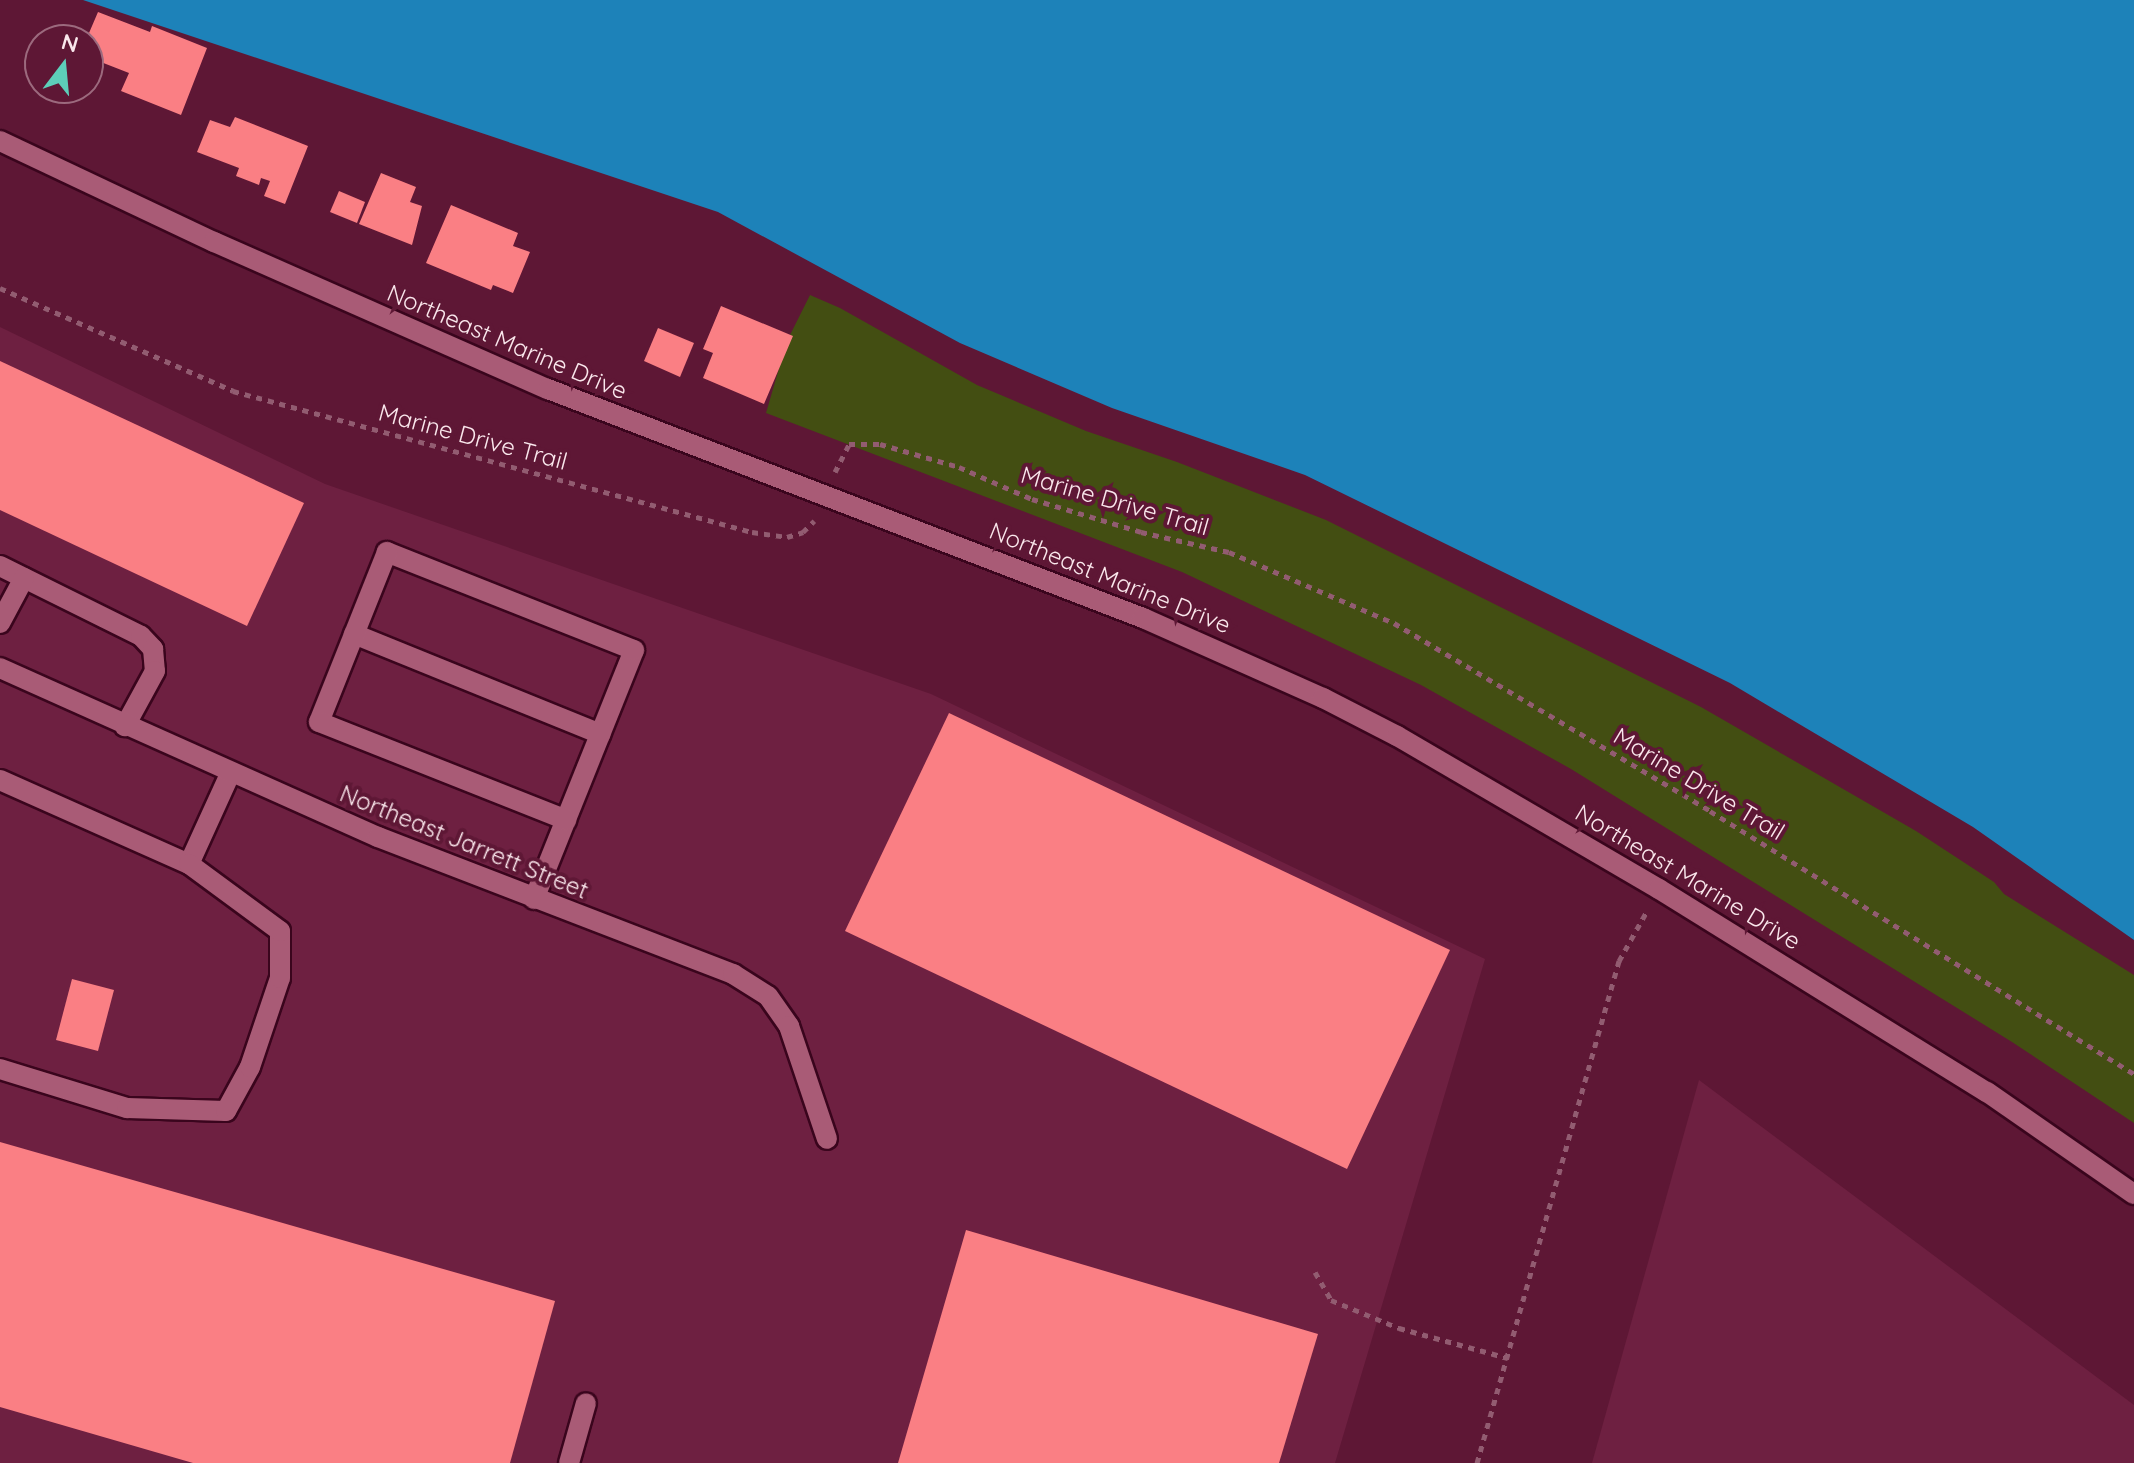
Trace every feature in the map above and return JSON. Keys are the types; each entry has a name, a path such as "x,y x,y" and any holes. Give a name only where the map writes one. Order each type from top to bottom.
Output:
{"main road":[{"name":"Northeast Marine Drive","path":"0,141 432,340 658,434 1041,577 1230,654 1397,736 1659,889 1987,1092 2134,1194"},
{"path":"534,899 566,820 634,650 387,552 319,722 566,820"},
{"path":"0,566 141,636 153,649 155,671 125,726"},
{"path":"0,623 24,578"},
{"path":"354,634 600,734"},
{"name":"Northeast Jarrett Street","path":"0,668 230,774 534,899 733,974 768,996 789,1026 827,1139"},
{"path":"189,864 230,774"},
{"path":"0,780 189,864 280,931 280,978 250,1067 226,1111 127,1108 0,1069"},
{"path":"569,1463 586,1403"}],"path":[{"name":"Marine Drive Trail","path":"0,288 233,391 752,532 787,537 803,532 816,519 823,496 849,444 880,444 959,467 1032,499 1141,532 1229,552 1394,623 1710,811 2134,1074"},
{"path":"1477,1463 1619,961 1659,889"},
{"path":"1315,1272 1331,1300 1399,1328 1508,1358"}],"shaded area":[{"path":"0,327 325,484 931,694 1485,959 1335,1463 0,1463"},
{"path":"1699,1080 2134,1405 2134,1463 1592,1463"}],"green space":[{"path":"810,295 840,308 977,385 1086,431 1177,462 1326,520 1701,707 1916,831 1994,882 2004,894 2134,975 2134,1123 2012,1042 1571,769 1421,685 1182,572 766,413 787,341"}],"water":[{"path":"83,0 2134,0 2134,940 1973,827 1730,683 1305,475 1112,408 960,343 718,212"}],"building":[{"path":"98,12 150,32 152,26 207,48 181,115 121,91 129,73 104,63 104,24 93,24"},
{"path":"235,117 308,146 285,204 264,196 270,181 261,178 259,185 236,176 239,168 197,152 210,120 230,127"},
{"path":"381,173 416,187 410,202 422,206 412,245 359,224"},
{"path":"339,191 365,202 357,223 330,212"},
{"path":"451,205 518,233 513,246 530,252 513,293 493,285 491,290 426,263"},
{"path":"721,306 793,336 764,404 703,378 713,353 703,349"},
{"path":"658,328 694,343 680,377 644,361"},
{"path":"0,361 304,503 247,626 0,510"},
{"path":"949,713 1450,950 1347,1169 845,931"},
{"path":"72,979 114,990 98,1051 56,1040"},
{"path":"0,1142 555,1301 510,1463 193,1463 0,1407"},
{"path":"966,1230 1318,1334 1279,1463 898,1463"}]}
